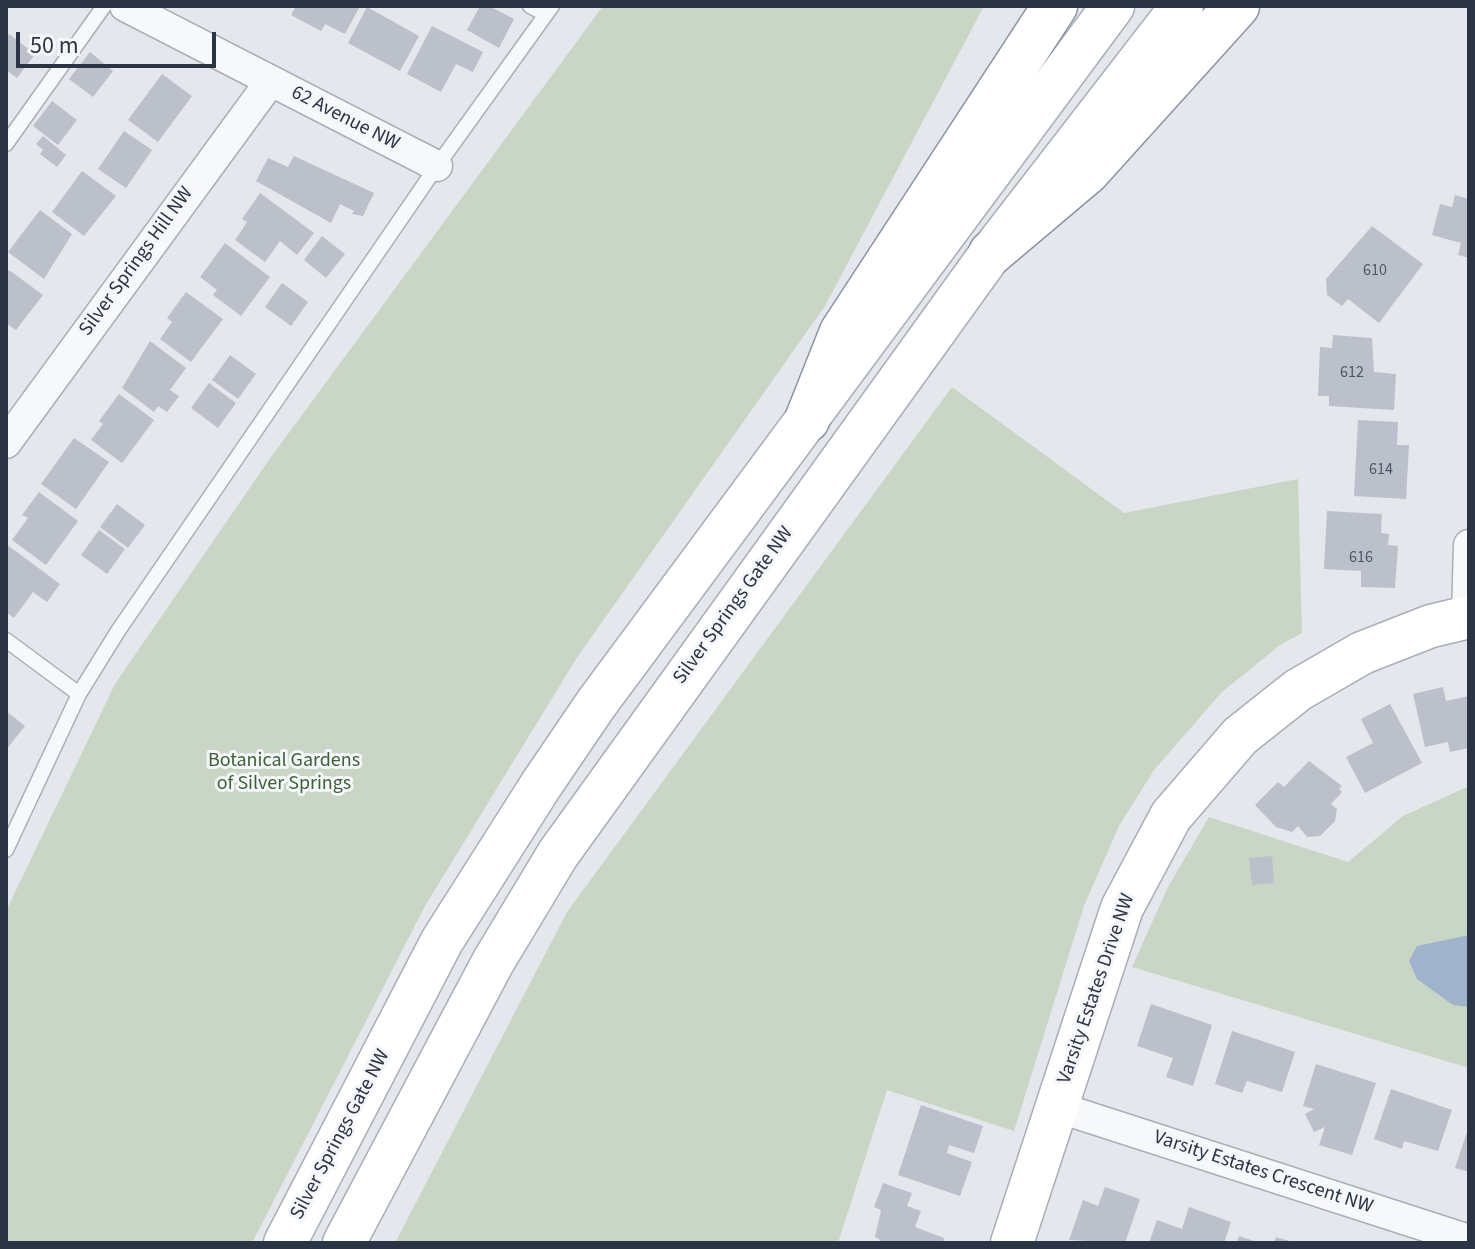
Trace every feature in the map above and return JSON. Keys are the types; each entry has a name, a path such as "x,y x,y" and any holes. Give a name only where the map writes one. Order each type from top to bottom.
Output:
{"highway":[{"path":"807,420 842,332 1055,6"},
{"path":"991,253 1087,172 1237,6"}],"street":[{"name":"62 Avenue NW","path":"125,6 437,166"},
{"name":"Silver Springs Gate NW","path":"285,1243 442,941 541,785 596,704 1113,6"},
{"name":"Silver Springs Gate NW","path":"344,1243 493,962 558,854 991,253 1182,6"},
{"name":"Silver Springs Hill NW","path":"6,443 270,82"},
{"path":"1468,617 1469,545"},
{"name":"Varsity Estates Drive NW","path":"1012,1243 1122,908 1153,845 1192,788 1240,736 1308,683 1396,639 1468,617"},
{"name":"Varsity Estates Crescent NW","path":"1057,1107 1469,1240"}],"lane":[{"path":"6,144 104,6"},
{"path":"6,850 79,694 118,631 437,166 549,10 530,6"},
{"path":"6,640 79,694"}],"green space":[{"name":"Botanical Gardens of Silver Springs","path":"603,6 984,6 825,306 576,659 425,906 252,1243 6,1243 6,911 115,684 271,457"},
{"path":"952,387 1124,513 1298,479 1302,633 1280,645 1222,692 1154,770 1119,826 1084,906 1014,1131 887,1090 838,1243 395,1243 567,912"},
{"path":"1469,786 1469,1068 1132,967 1168,887 1209,817 1348,862 1403,816"}],"water":[{"path":"1469,935 1469,1007 1453,1005 1417,979 1409,961 1417,946"}],"building":[{"path":"296,6 360,6 345,34 325,24 321,31 291,15"},
{"path":"480,6 489,6 514,19 499,48 467,30"},
{"path":"367,7 419,36 400,71 348,43"},
{"path":"432,26 483,52 473,72 456,64 441,92 407,74"},
{"path":"9,34 35,54 17,78 6,70 6,39"},
{"path":"90,52 113,71 93,97 69,79"},
{"path":"162,74 192,96 158,142 128,120"},
{"path":"52,101 77,120 58,145 33,126"},
{"path":"124,131 152,150 126,188 98,169"},
{"path":"43,136 66,155 57,167 40,154 43,150 36,144"},
{"path":"294,156 374,193 363,216 352,214 354,211 340,204 331,223 256,181 268,158 288,167"},
{"path":"82,171 116,196 84,236 52,212"},
{"path":"260,193 314,233 297,255 280,241 265,262 235,240 247,222 242,219"},
{"path":"1455,195 1469,199 1469,258 1458,255 1461,243 1432,235 1440,204 1452,207"},
{"path":"40,210 72,234 44,279 8,252"},
{"path":"1372,226 1423,264 1379,323 1348,299 1342,306 1327,295 1326,279"},
{"path":"322,236 345,254 326,278 304,260"},
{"path":"225,243 270,277 241,316 213,295 217,290 200,277"},
{"path":"9,270 43,295 16,330 6,323 6,275"},
{"path":"282,283 308,302 291,326 265,307"},
{"path":"186,292 223,319 191,362 160,339 172,322 167,318"},
{"path":"1333,335 1372,338 1374,372 1396,374 1394,410 1329,406 1329,396 1318,396 1320,347 1332,348"},
{"path":"150,341 186,368 170,390 179,396 167,412 158,406 154,412 122,388"},
{"path":"230,355 256,374 238,399 212,380"},
{"path":"209,383 236,403 218,428 191,408"},
{"path":"119,394 154,420 122,463 91,440 103,424 99,421"},
{"path":"1358,420 1398,422 1397,445 1409,445 1406,499 1354,496"},
{"path":"74,438 109,462 76,509 41,484"},
{"path":"39,492 78,521 46,565 12,540 28,518 22,515"},
{"path":"117,504 145,525 128,548 100,527"},
{"path":"1327,511 1382,514 1381,533 1389,534 1388,545 1398,546 1395,588 1361,587 1361,571 1324,569"},
{"path":"99,530 125,549 107,574 81,555"},
{"path":"6,544 60,584 47,602 33,592 14,618 6,612"},
{"path":"1443,687 1446,701 1469,696 1469,748 1450,752 1448,742 1425,747 1413,694"},
{"path":"1390,704 1422,763 1365,793 1346,757 1373,743 1361,719"},
{"path":"6,711 25,726 6,750"},
{"path":"1309,761 1342,786 1339,789 1342,792 1331,804 1337,809 1335,821 1320,836 1307,837 1298,826 1292,832 1276,827 1255,805 1278,782 1284,787"},
{"path":"1272,856 1274,883 1252,885 1249,858"},
{"path":"1151,1004 1212,1025 1193,1086 1166,1077 1173,1058 1137,1046"},
{"path":"1232,1031 1295,1052 1282,1092 1247,1081 1242,1093 1215,1084"},
{"path":"1316,1064 1376,1083 1352,1155 1319,1145 1325,1127 1314,1132 1305,1114 1314,1109 1303,1106"},
{"path":"1391,1089 1452,1110 1438,1151 1404,1141 1402,1149 1374,1139"},
{"path":"921,1105 983,1126 974,1153 949,1145 947,1153 972,1162 960,1196 898,1175"},
{"path":"1469,1129 1469,1172 1455,1168"},
{"path":"883,1183 912,1193 907,1206 921,1211 915,1227 944,1238 943,1243 879,1243 880,1240 875,1237 881,1210 874,1207"},
{"path":"1105,1187 1140,1199 1125,1243 1069,1240 1083,1200 1098,1206"},
{"path":"1189,1207 1231,1222 1224,1243 1149,1243 1157,1220 1182,1229"},
{"path":"1239,1236 1257,1242 1257,1243 1237,1243"},
{"path":"1276,1237 1293,1242 1293,1243 1274,1243"}]}
